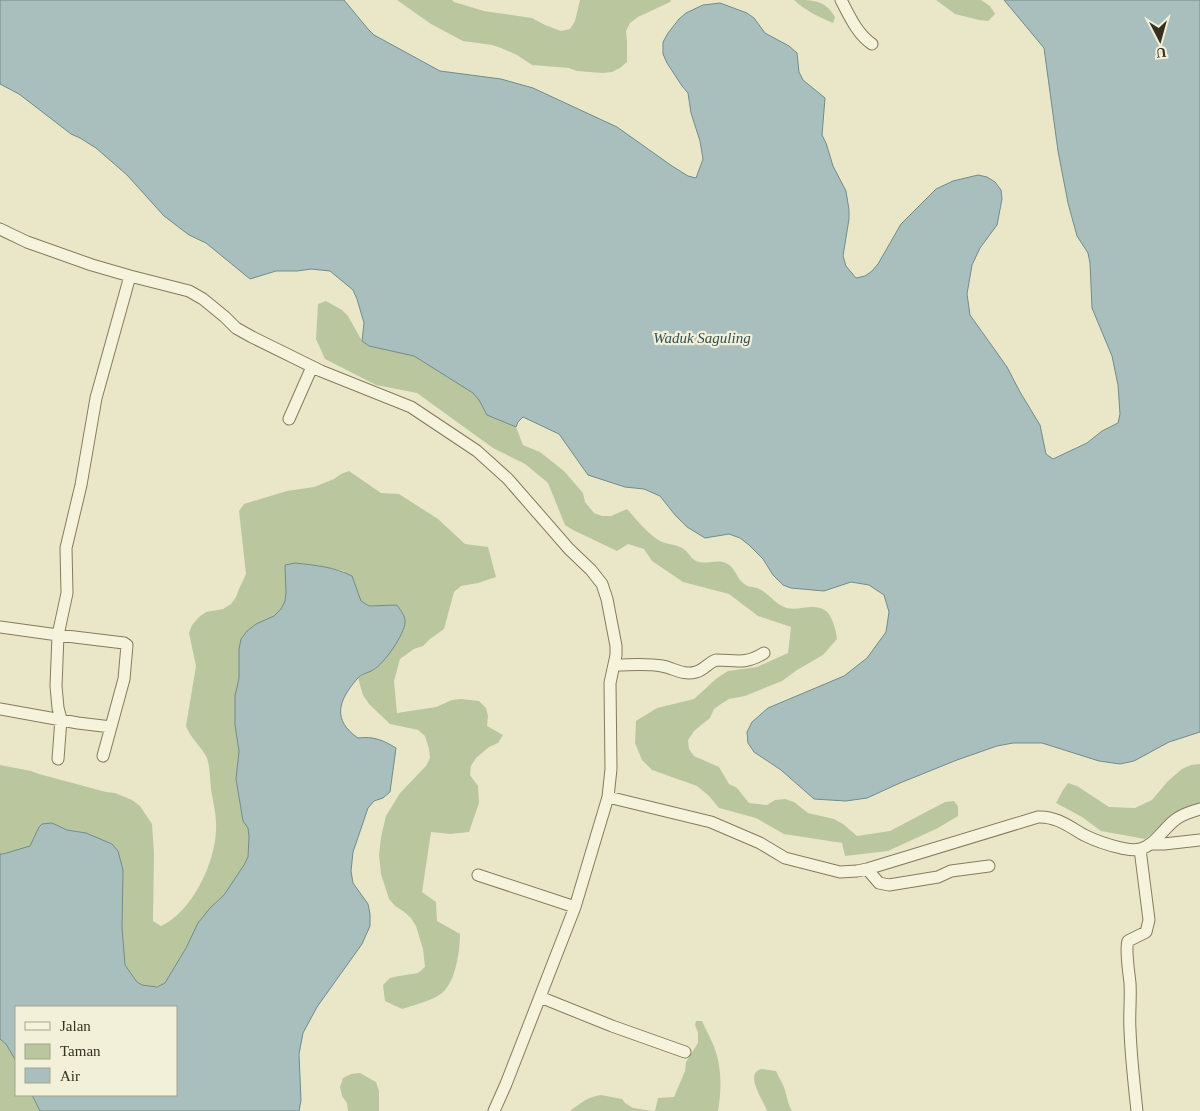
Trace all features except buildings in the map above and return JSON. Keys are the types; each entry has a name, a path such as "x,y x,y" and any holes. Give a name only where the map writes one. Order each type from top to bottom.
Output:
{"street":[{"path":"842,0 852,21 866,40 872,44"},
{"path":"0,229 27,242 92,265 189,291 203,299 236,328 312,367 411,407 477,451 508,479 568,549 592,570 602,584 607,599 616,646 610,683 611,769 608,797 575,907 494,1111"},
{"path":"58,759 61,719 56,686 58,635 67,593 66,548 81,485 96,398 130,276"},
{"path":"289,419 312,367"},
{"path":"0,626 127,644 124,679 103,756"},
{"path":"614,665 654,665 681,673 691,673 698,672 712,661 743,662 757,658 764,653"},
{"path":"0,709 112,727"},
{"path":"608,797 711,822 760,843 785,858 840,872 867,869 1038,817 1053,819 1086,836 1127,850 1200,840"},
{"path":"1145,847 1174,820 1200,809"},
{"path":"1137,1111 1131,1056 1129,969 1126,945 1128,941 1146,932 1149,920 1145,847"},
{"path":"867,869 880,883 889,885 938,877 951,871 988,866"},
{"path":"478,875 575,907"},
{"path":"540,997 612,1026 685,1052"}],"green space":[{"path":"397,0 452,0 484,11 532,18 561,31 570,29 575,21 580,0 671,0 630,23 626,31 627,62 612,72 602,73 532,65 517,55 501,48 463,41 431,24"},
{"path":"794,0 813,1 823,4 835,17 833,23 808,11"},
{"path":"936,0 981,0 990,6 995,14 988,21 979,20 955,14"},
{"path":"326,301 342,310 348,316 362,341 369,346 414,356 473,393 487,415 516,427 523,445 540,452 564,471 583,493 585,502 594,513 602,516 611,516 627,509 660,541 682,548 697,561 719,561 726,563 743,583 760,589 782,606 793,609 815,607 826,611 834,624 837,639 823,655 782,681 745,696 729,699 721,704 714,709 710,718 694,731 688,740 689,749 694,756 719,767 729,784 737,788 749,803 767,805 775,800 785,799 794,802 808,813 834,819 857,836 890,831 945,802 954,801 958,806 958,816 938,828 888,851 845,856 842,843 784,834 756,818 719,808 697,786 652,770 642,760 635,743 636,721 657,708 694,699 717,678 728,671 757,667 788,653 791,627 758,616 729,594 683,582 652,561 644,549 628,544 617,551 573,530 565,525 548,483 525,464 493,448 417,393 376,385 325,359 316,339 318,304"},
{"path":"349,471 381,493 399,494 438,519 465,544 488,547 496,577 461,586 454,592 444,629 423,646 414,649 400,659 394,681 397,713 436,707 452,700 479,701 486,708 488,716 487,726 503,735 498,743 489,747 476,758 471,766 470,775 478,786 479,803 469,832 450,834 431,832 422,892 436,902 437,921 460,934 455,971 445,990 431,999 402,1009 385,1001 383,985 390,978 418,973 425,967 423,949 416,926 411,918 389,899 381,874 379,855 381,837 386,816 400,793 426,766 430,758 425,736 418,730 390,724 369,704 363,695 358,678 374,670 403,632 405,624 404,615 397,605 369,606 361,601 344,571 315,565 292,564 285,565 286,593 281,609 274,616 256,624 247,631 241,639 239,649 239,678 235,696 235,725 239,751 236,779 243,821 248,828 248,857 224,895 198,923 186,948 165,983 152,987 142,985 137,982 125,965 122,927 86,833 67,830 52,823 39,827 30,846 0,854 0,765 31,771 115,793 132,800 140,806 152,824 154,853 153,921 161,926 183,910 200,885 206,871 215,843 216,830 207,758 186,726 196,666 189,633 192,625 206,612 223,609 231,604 246,574 239,511 244,504 287,491 314,487"},
{"path":"1200,764 1200,803 1178,814 1145,839 1101,831 1082,817 1056,803 1068,783 1077,786 1109,807 1135,808 1152,800 1168,781 1182,769"},
{"path":"696,1021 702,1021 718,1059 720,1094 718,1111 655,1111 658,1098 674,1097 685,1071 686,1062 698,1043"},
{"path":"0,1039 6,1044 15,1059 15,1096 32,1096 40,1111 0,1111"},
{"path":"762,1069 776,1071 792,1111 767,1111 754,1081 754,1076"},
{"path":"360,1073 376,1082 379,1091 379,1111 348,1111 347,1103 342,1096 340,1087 343,1078 351,1074"},
{"path":"601,1095 622,1099 633,1108 653,1111 570,1111 588,1099"}],"water":[{"name":"Waduk Saguling","path":"0,0 344,0 374,35 440,71 501,79 533,88 617,127 672,166 688,176 696,178 703,159 700,141 691,113 688,93 667,63 663,54 663,42 679,19 686,13 703,5 720,3 747,13 754,18 765,33 789,46 797,53 799,72 803,80 825,98 822,135 833,166 846,191 849,219 843,256 846,266 856,278 865,276 872,271 901,224 936,189 953,181 978,175 987,177 995,182 1001,190 1002,199 997,225 980,248 972,265 967,294 970,315 1007,367 1040,425 1046,454 1053,459 1087,443 1102,431 1118,423 1120,414 1118,385 1112,356 1092,308 1088,253 1077,236 1068,203 1058,151 1044,48 1004,0 1200,0 1200,732 1169,742 1134,761 1120,764 1099,761 1042,743 1013,743 997,746 957,760 867,798 846,801 814,799 781,770 754,752 748,743 747,732 752,722 768,708 844,676 867,658 886,632 889,612 884,595 869,585 851,582 824,591 791,588 783,585 773,575 763,559 740,538 729,534 705,538 687,527 660,496 644,489 625,487 588,475 559,434 523,417 516,427 487,415 473,393 414,356 369,346 362,341 364,323 353,290 330,271 311,269 276,271 250,279 206,243 189,235 164,216 127,175 96,148 71,134 19,94 0,84"},
{"path":"295,563 332,568 352,576 361,601 369,606 397,605 404,615 405,622 402,634 388,655 378,667 359,677 345,695 342,703 341,717 344,724 358,738 378,739 396,748 390,792 383,798 374,801 368,808 353,852 351,871 353,883 368,904 370,926 362,944 317,1007 303,1033 299,1054 301,1100 299,1111 40,1111 32,1096 178,1096 178,1006 15,1006 15,1059 6,1044 0,1039 0,854 30,846 39,827 42,824 52,823 67,830 86,833 112,844 118,851 123,870 122,927 125,965 137,982 142,985 157,987 165,983 186,948 198,923 224,895 248,857 248,828 243,821 236,779 239,751 235,725 235,696 239,678 239,649 241,639 247,631 256,624 274,616 281,609 286,593 285,565"}]}
